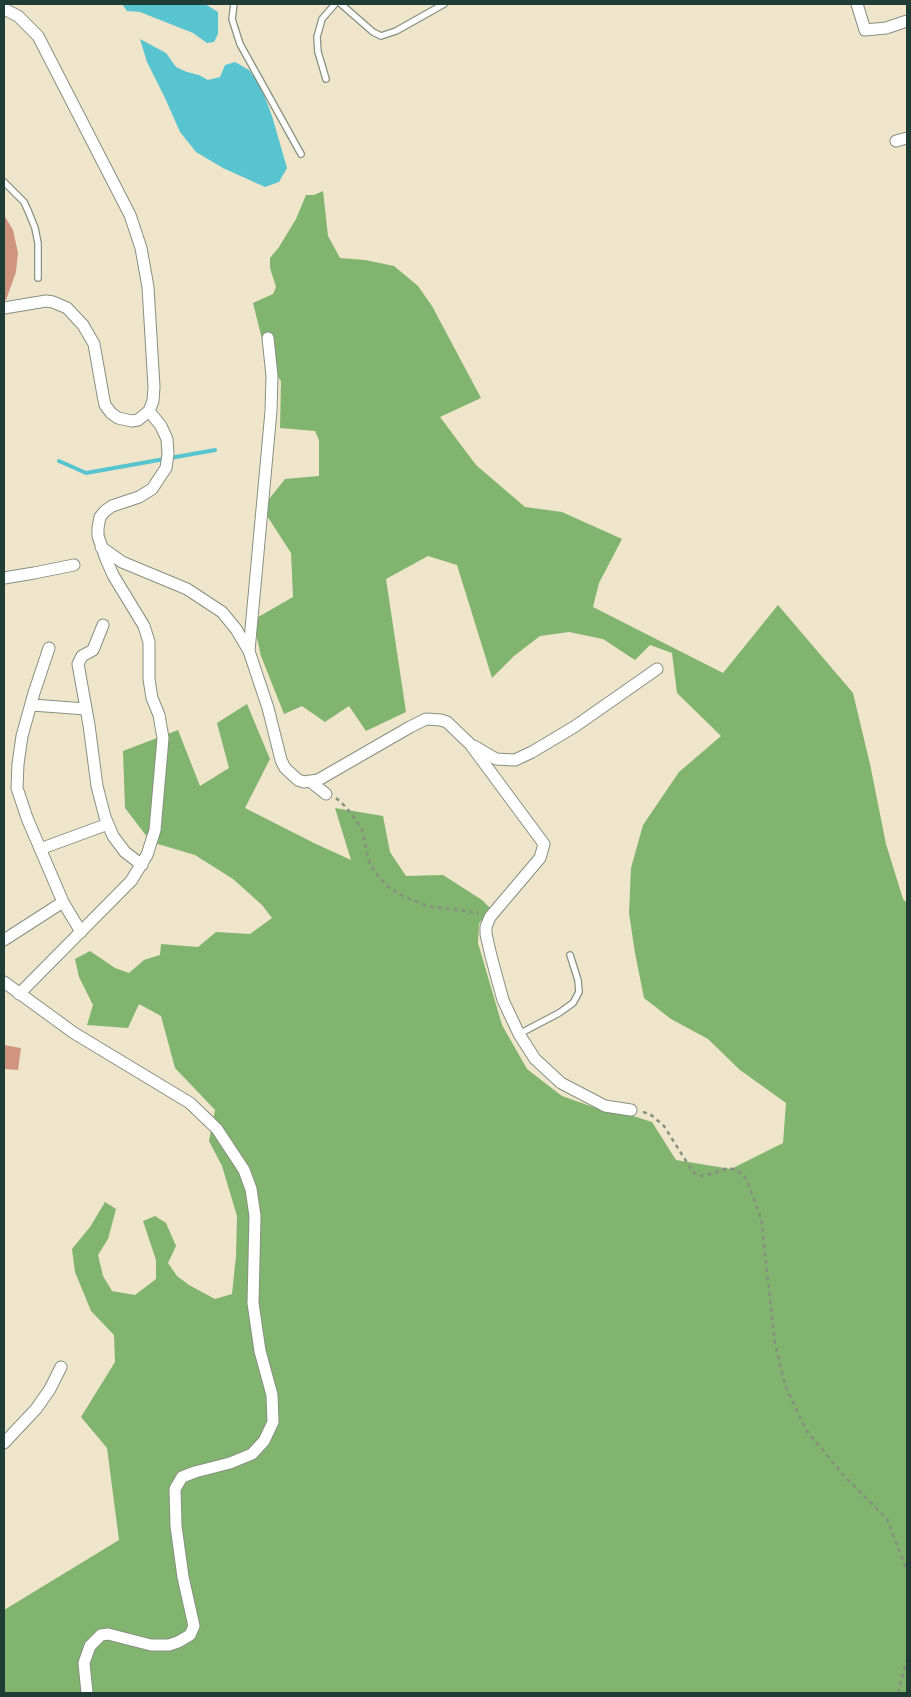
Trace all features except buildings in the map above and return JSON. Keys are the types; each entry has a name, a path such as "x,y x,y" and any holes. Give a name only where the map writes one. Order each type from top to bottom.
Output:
{"street":[{"path":"857,4 866,30 886,28 907,21"},
{"path":"4,9 18,16 38,36 130,215 142,248 148,287 154,387 153,400 149,411 138,420 118,418 111,413 103,395 94,344 83,325 67,308 46,301 4,308"},
{"path":"249,651 271,411 272,376 268,338"},
{"path":"19,994 131,881 147,856 155,830 163,738 159,715 152,698 147,634 113,575 101,547 98,528 100,517 105,511 112,506 139,497 152,489 166,468 168,454 167,439 161,426 149,411"},
{"path":"101,547 118,560 187,589 222,612 249,651 265,700 280,760 285,768 298,780 311,782 326,794"},
{"path":"4,578 74,565"},
{"path":"103,625 92,650 82,656 78,664 97,786 113,836 125,852 142,866"},
{"path":"49,648 22,736 17,788 27,818 63,902 81,932"},
{"path":"470,744 496,759 515,760 574,726 657,669"},
{"path":"32,705 86,709"},
{"path":"311,782 332,773 426,719 447,722 470,744 544,844 542,853 536,863 490,917 486,934 503,1000 519,1034 535,1059 561,1083 605,1106 631,1110"},
{"path":"40,849 108,824"},
{"path":"4,940 63,902"},
{"path":"4,982 74,1033 197,1110 217,1129 244,1170 251,1189 255,1216 253,1303 260,1351 272,1395 273,1422 264,1441 252,1454 230,1463 182,1477 175,1489 177,1535 183,1577 194,1626 190,1635 178,1642 160,1645 151,1645 108,1634 101,1635 90,1646 84,1663 87,1693"},
{"path":"4,1443 36,1409 62,1367"}],"lane":[{"path":"234,4 232,18 240,44 301,154"},
{"path":"326,79 318,52 317,37 322,19 334,4"},
{"path":"342,4 381,36 396,31 444,4"},
{"path":"4,182 24,202 30,212 38,243 38,278"},
{"path":"519,1034 559,1013 573,1002 579,992 578,980 570,955"}],"path":[{"path":"326,794 336,798 347,808 362,829 369,861 375,872 388,887 403,896 427,906 474,912 490,917"},
{"path":"631,1110 650,1114 664,1126 693,1172 699,1176 728,1168 737,1170 746,1178 761,1218 775,1342 785,1385 806,1430 844,1476 886,1519 907,1571"},
{"path":"898,1693 907,1661"}],"green space":[{"path":"323,191 328,236 340,258 365,260 394,266 418,286 432,306 481,398 440,417 476,465 525,507 562,512 622,539 599,583 593,607 723,673 778,605 853,693 886,844 903,899 907,903 907,1693 4,1693 4,1610 119,1540 107,1448 81,1417 115,1362 114,1335 91,1311 75,1272 72,1249 90,1227 105,1202 116,1209 108,1239 98,1255 103,1276 112,1291 135,1295 156,1279 156,1260 143,1221 155,1216 166,1223 176,1246 168,1263 177,1276 215,1299 232,1294 236,1256 237,1216 222,1166 209,1141 215,1110 175,1068 161,1016 139,1004 128,1028 87,1025 93,1005 79,977 75,959 90,951 115,968 129,973 144,960 160,955 161,944 198,947 216,932 250,934 272,918 262,905 233,879 195,855 151,842 125,808 123,751 178,730 200,786 229,768 217,723 247,704 270,759 245,808 351,860 335,808 383,816 390,852 406,876 443,875 482,900 490,908 479,924 478,943 502,1025 527,1069 562,1096 610,1113 630,1115 652,1122 676,1160 731,1169 783,1143 786,1103 740,1070 708,1039 671,1019 644,998 629,913 631,868 643,825 679,772 721,736 677,693 672,653 650,645 635,660 603,639 569,632 540,636 514,656 492,678 457,565 428,556 386,579 406,712 366,731 349,706 325,722 302,706 284,714 261,656 253,620 293,597 291,553 262,508 285,479 319,476 319,440 315,431 280,428 281,381 268,363 253,303 273,294 276,287 270,268 270,258 296,219 306,195 314,195"}],"water":[{"path":"122,4 205,4 218,12 218,34 214,42 207,43 193,33 140,12 127,11"},
{"path":"140,39 166,53 176,67 208,80 220,77 225,65 235,62 249,70 261,87 272,116 287,168 279,182 265,187 223,168 196,152 180,132 147,62"}],"waterway":[{"path":"59,461 86,473 215,450"}]}
